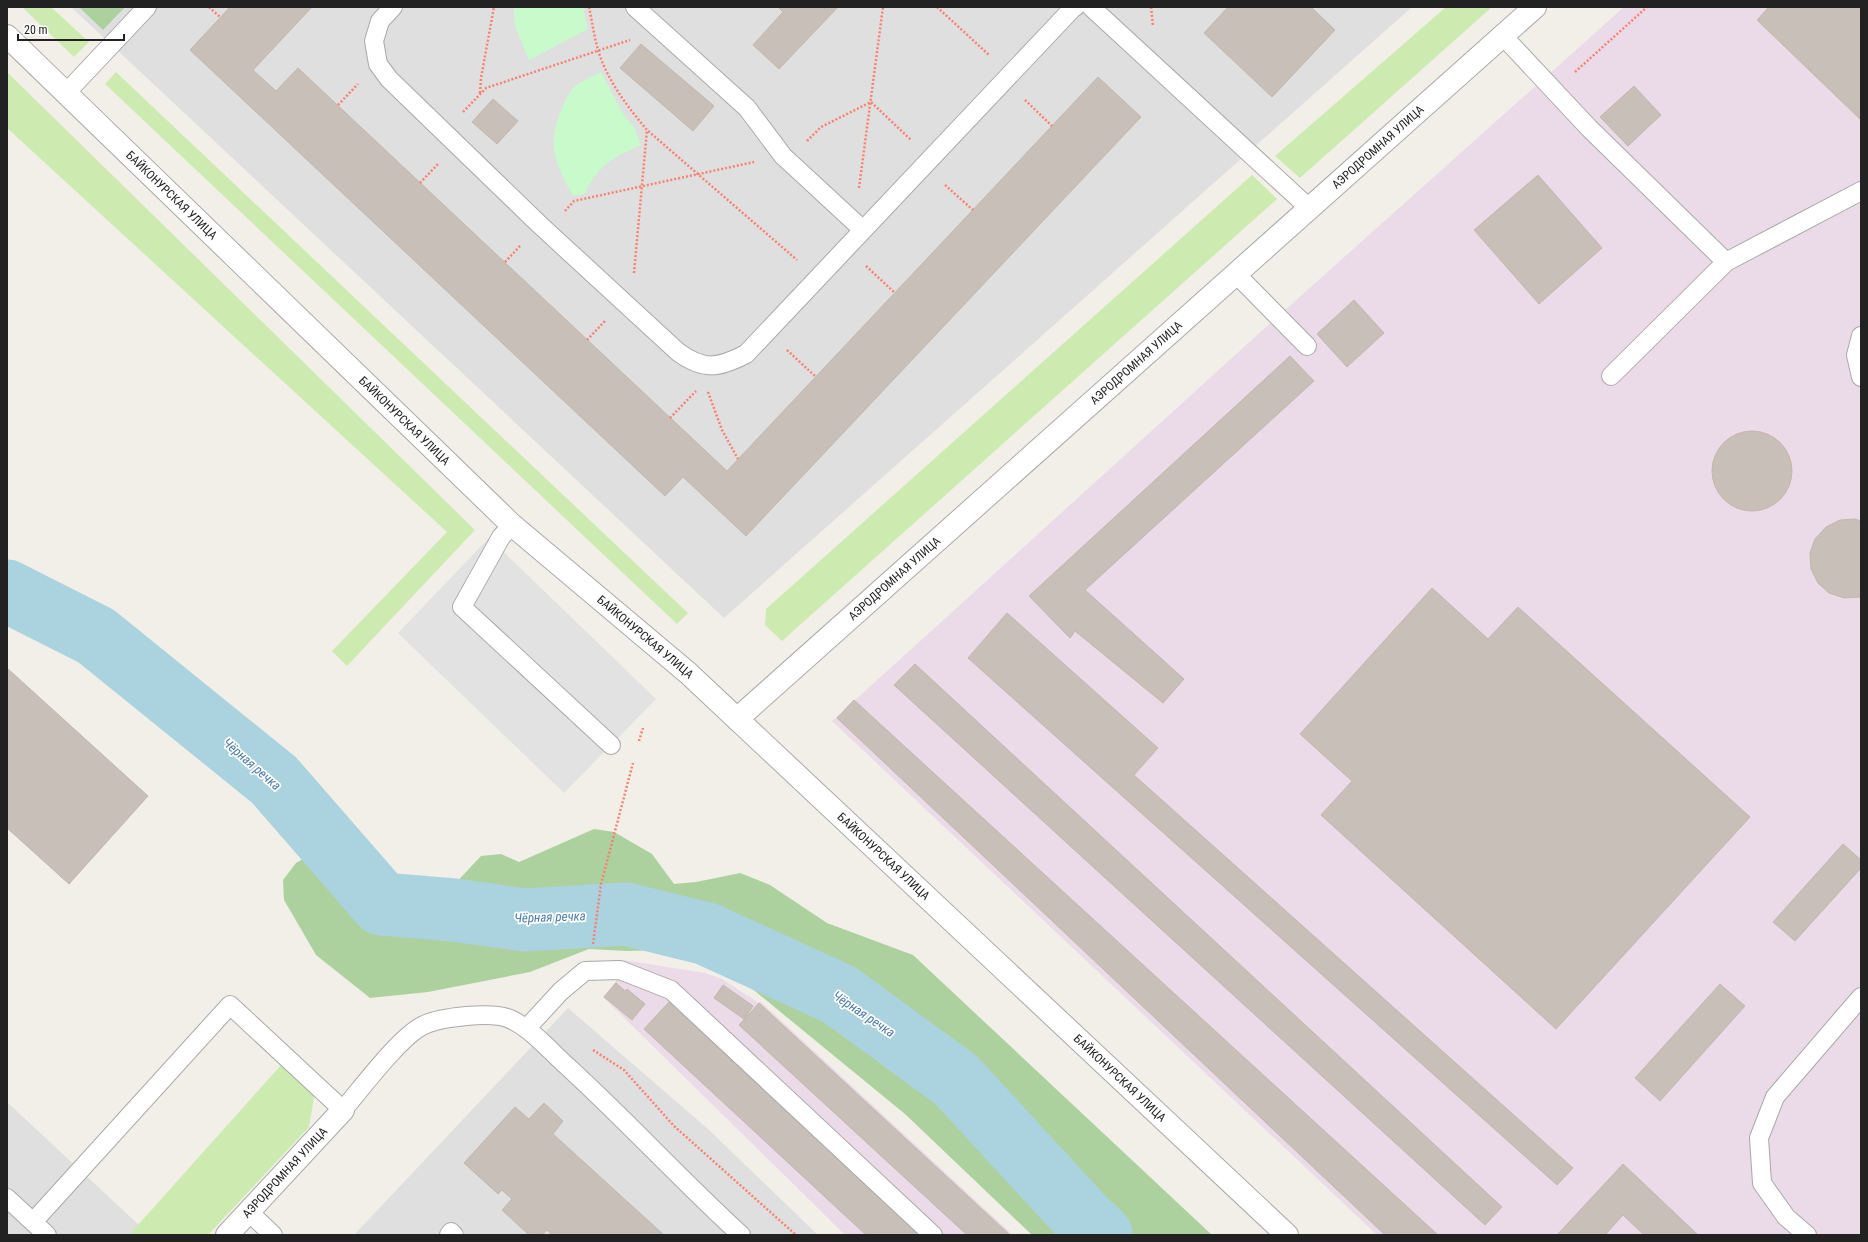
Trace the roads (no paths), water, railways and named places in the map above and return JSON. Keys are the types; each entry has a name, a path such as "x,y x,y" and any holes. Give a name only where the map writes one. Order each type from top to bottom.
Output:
{"street":[{"name":"АЭРОДРОМНАЯ УЛИЦА","path":"737,719 1535,7"},
{"name":"БАЙКОНУРСКАЯ УЛИЦА","path":"7,36 512,525 688,673 1288,1235"},
{"name":"АЭРОДРОМНАЯ УЛИЦА","path":"227,1235 343,1110"}],"lane":[{"path":"66,93 147,7"},
{"path":"393,7 380,21 374,42 378,64 389,79 622,301 678,352 706,374 746,354 862,229 1075,7"},
{"path":"635,7 747,108 783,156 862,229"},
{"path":"1091,7 1309,208"},
{"path":"1502,36 1588,128 1726,262"},
{"path":"1611,376 1726,262 1861,191"},
{"path":"1236,274 1307,346"},
{"path":"1861,336 1856,355 1861,377"},
{"path":"512,525 501,537 462,606 611,744"},
{"path":"526,1029 561,991 585,971 620,970 671,990 933,1235"},
{"path":"1807,1235 1786,1217 1762,1183 1759,1138 1775,1097 1861,997"},
{"path":"33,1222 230,1005 343,1110 402,1042 423,1025 447,1018 490,1015 509,1018 526,1029 583,1081 741,1235"},
{"path":"7,1198 46,1235"},
{"path":"249,1212 274,1235"},
{"path":"449,1235 451,1232 454,1235"}],"waterway":[{"name":"Чёрная речка","path":"7,591 96,636 274,780 382,904 454,910 525,920 626,914 707,934 840,995 956,1080 1085,1220 1101,1235"}]}
